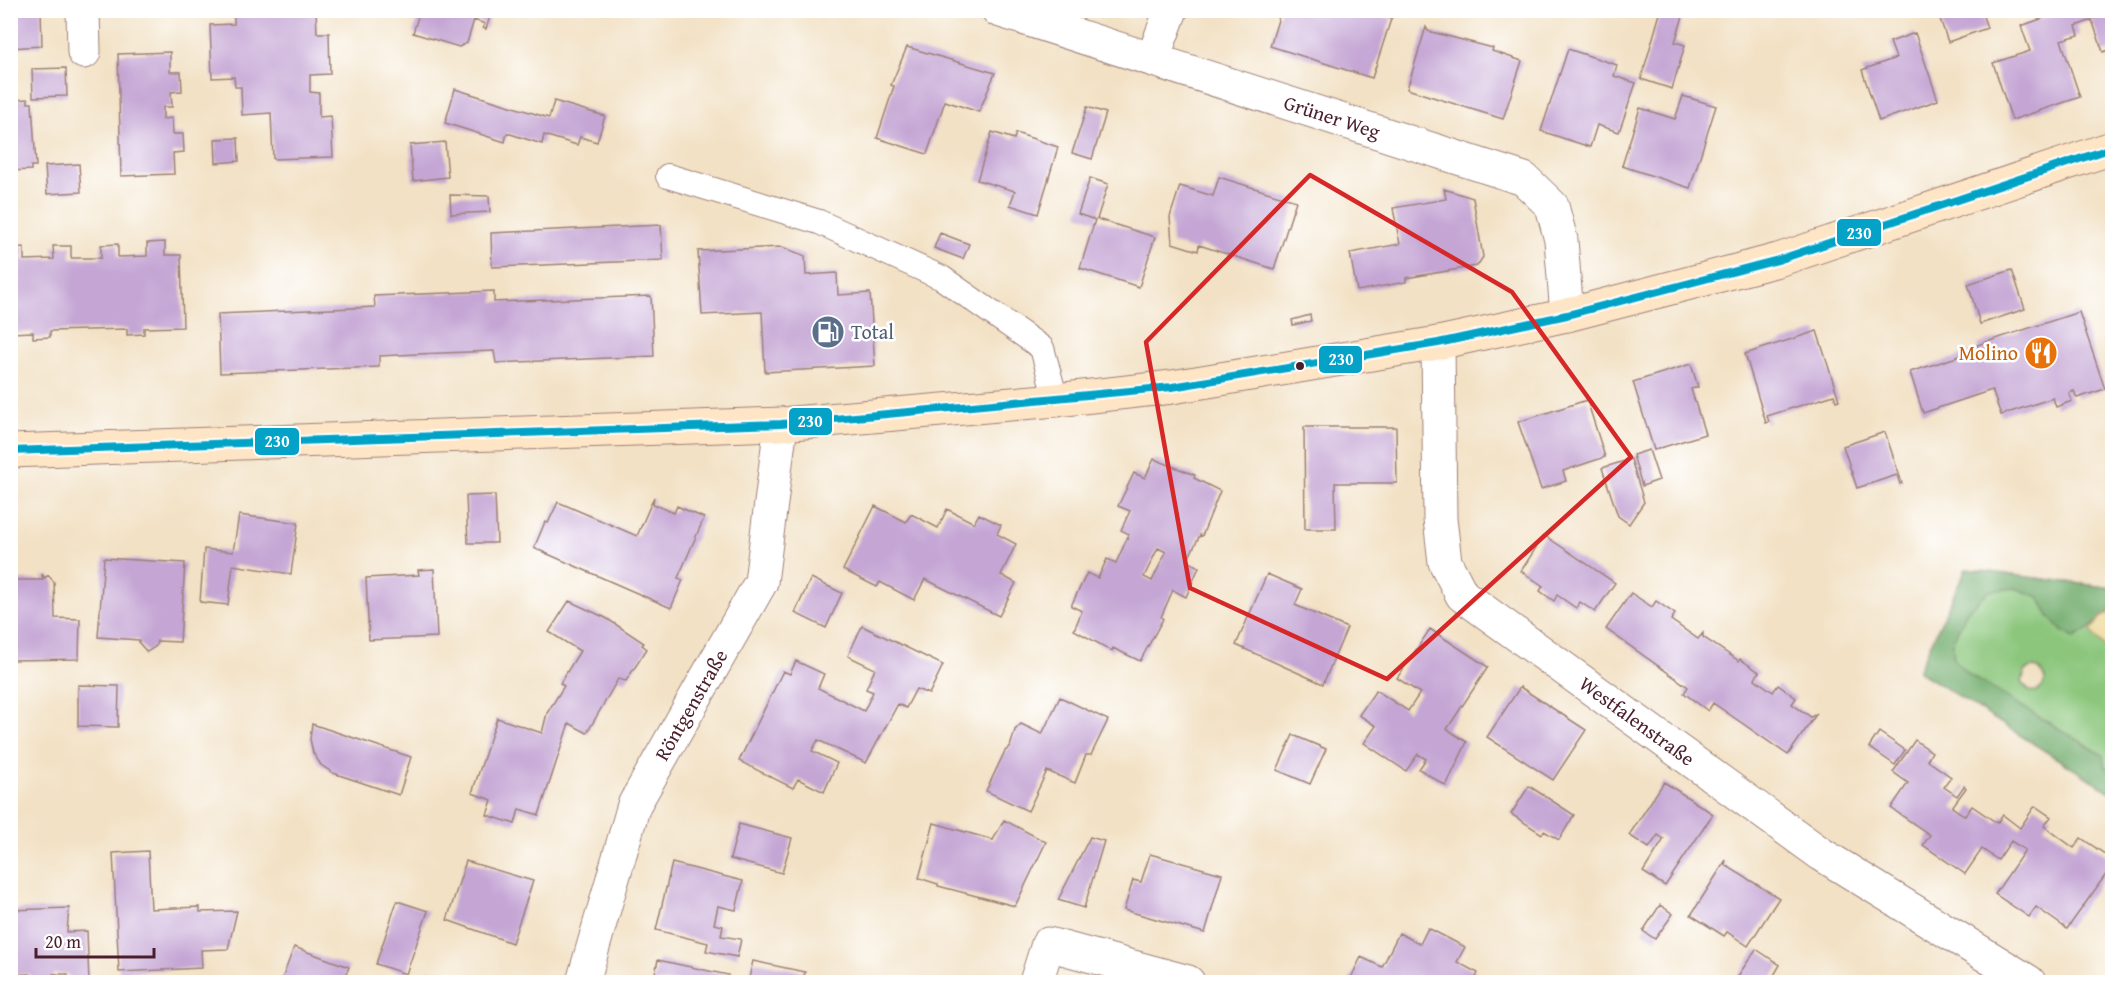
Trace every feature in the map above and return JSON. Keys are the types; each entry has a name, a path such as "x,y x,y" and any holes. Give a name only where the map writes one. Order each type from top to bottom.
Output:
{"main road":[{"path":"10,451 781,424 1056,400 1182,386 1438,344 1567,315 1778,260 2112,148"}],"street":[{"path":"83,10 84,52"},
{"name":"Grüner Weg","path":"998,10 1524,179 1552,206 1561,240 1567,315"},
{"path":"1153,58 1171,10"},
{"name":"Westfalenstraße","path":"1438,344 1440,519 1445,562 1462,595 1821,854 2029,982"},
{"name":"Röntgenstraße","path":"583,982 634,805 761,582 781,424"},
{"path":"1036,982 1048,945 1188,982"}],"lane":[{"path":"668,176 819,222 942,278 1042,348 1056,400"}],"highlighted area":[{"path":"1310,175 1512,292 1631,457 1387,679 1190,588 1146,342"}],"green space":[{"path":"1966,569 2112,588 2112,793 1918,671","holes":["2032,668 2039,669 2045,679 2043,685 2038,690 2029,691 2022,682 2025,671"]},
{"path":"1966,569 2112,588 2112,611 2086,632 2074,638 2062,631 2049,616 2039,597 2015,588 1989,591 1967,611 1952,643 1954,659 1971,676 2103,755 2105,767 2112,769 2112,793 1918,671"}],"sand":[{"path":"2112,611 2112,656 2091,631 2100,618"}],"building":[{"path":"10,10 41,10 42,46 10,48"},
{"path":"316,10 317,33 329,33 330,74 310,75 310,92 319,93 319,117 331,116 333,157 273,159 271,113 242,115 241,87 235,87 234,77 212,78 210,25 234,24 234,12"},
{"path":"420,10 492,10 486,29 483,28 485,24 474,20 467,43 459,47 413,33"},
{"path":"1281,10 1363,10 1389,18 1392,16 1372,78 1270,46"},
{"path":"1661,10 1685,10 1675,42 1685,45 1672,89 1641,79"},
{"path":"1937,10 1981,10 1987,28 1948,42"},
{"path":"2051,10 2112,10 2112,49 2103,52 2092,20 2076,26 2079,35 2061,40 2080,97 2012,120 1993,63 2030,51 2021,26 2052,15"},
{"path":"1426,27 1428,31 1493,48 1492,51 1522,61 1503,119 1407,89"},
{"path":"1915,33 1938,100 1879,121 1862,70 1896,58 1890,42"},
{"path":"907,47 995,73 979,112 945,101 927,154 877,138 894,86 891,85"},
{"path":"1568,49 1617,65 1614,76 1636,83 1619,132 1597,125 1590,147 1541,131"},
{"path":"170,52 170,72 181,72 182,91 171,92 172,107 163,107 163,119 172,118 173,134 183,134 184,152 173,153 174,174 121,176 118,54"},
{"path":"66,68 67,96 33,97 32,69"},
{"path":"455,89 549,118 554,101 605,116 597,142 580,137 577,145 544,135 542,144 507,133 505,142 445,123"},
{"path":"1683,96 1716,106 1690,188 1622,166 1640,108 1675,119"},
{"path":"28,99 28,103 32,103 36,166 31,166 31,170 10,171 10,100"},
{"path":"1087,107 1106,113 1092,159 1072,153"},
{"path":"992,132 1014,139 1016,133 1058,147 1038,214 1010,205 1015,191 977,180"},
{"path":"238,138 239,161 216,163 215,139"},
{"path":"445,142 448,177 413,181 410,145"},
{"path":"79,164 81,192 47,194 45,166"},
{"path":"1219,177 1296,201 1274,269 1199,245 1198,251 1172,243 1170,217 1180,186 1213,196"},
{"path":"1090,178 1108,184 1097,219 1155,237 1139,287 1080,268 1095,220 1078,214"},
{"path":"1444,189 1473,198 1483,257 1477,266 1406,278 1406,282 1357,291 1350,253 1400,244 1393,208 1446,199"},
{"path":"450,195 489,196 490,212 451,214"},
{"path":"661,225 663,260 492,267 491,233"},
{"path":"940,233 969,244 963,259 934,248"},
{"path":"165,242 165,255 181,255 183,327 144,328 144,334 127,335 127,329 50,331 50,337 33,338 33,332 10,333 10,248 24,247 24,260 54,259 53,246 71,246 71,258 101,258 101,245 118,244 118,257 147,256 147,243"},
{"path":"782,247 805,256 806,275 837,273 838,295 870,293 875,366 765,372 762,312 702,315 698,251"},
{"path":"2012,270 2025,309 1980,324 1968,284"},
{"path":"494,291 494,302 651,296 654,356 496,363 494,351 417,354 379,356 379,367 220,373 218,314 375,307 374,296"},
{"path":"2079,312 2105,389 2077,398 2074,391 2069,393 2072,401 2056,407 2053,398 2001,415 1992,390 1923,413 1910,372 1979,350 1977,345"},
{"path":"1310,315 1311,321 1293,325 1292,320"},
{"path":"1817,331 1839,400 1836,401 1834,395 1767,416 1769,422 1766,423 1745,354"},
{"path":"1691,364 1698,387 1691,389 1705,434 1654,450 1633,382"},
{"path":"1587,400 1605,457 1563,471 1566,481 1541,489 1518,422"},
{"path":"1304,427 1396,427 1397,483 1335,483 1336,529 1305,529"},
{"path":"1885,432 1902,483 1900,484 1897,475 1857,488 1843,446"},
{"path":"1649,450 1659,480 1642,486 1633,455"},
{"path":"1154,459 1195,475 1194,478 1220,491 1202,536 1200,535 1187,561 1199,567 1186,597 1173,590 1161,617 1163,619 1140,661 1113,648 1112,651 1074,630 1082,611 1071,606 1087,573 1098,578 1107,559 1116,563 1129,534 1121,530 1130,511 1118,506 1134,473 1145,478","holes":["1158,548 1166,552 1152,581 1144,577"]},
{"path":"1631,459 1644,502 1629,524 1618,516 1602,468"},
{"path":"495,495 497,543 468,543 466,496"},
{"path":"654,497 653,504 674,513 677,506 704,518 678,578 683,580 671,608 534,548 545,522 548,523 558,502 637,536"},
{"path":"875,506 906,522 911,514 938,528 947,509 974,523 979,514 1001,525 997,534 1016,544 1001,575 1016,583 999,616 925,579 914,600 880,582 877,587 843,570"},
{"path":"239,515 298,523 291,574 233,565 228,605 200,602 204,549 233,552"},
{"path":"1544,535 1615,583 1595,612 1580,602 1576,608 1557,595 1554,601 1540,591 1543,586 1521,571"},
{"path":"104,558 185,563 180,642 157,641 156,646 147,652 139,640 98,637"},
{"path":"434,569 437,637 369,640 366,578 419,575 418,570"},
{"path":"42,574 45,578 48,575 54,582 55,618 80,619 79,659 10,660 10,580 43,580"},
{"path":"1267,574 1302,589 1295,605 1347,628 1323,684 1236,645"},
{"path":"811,578 842,593 826,628 795,613"},
{"path":"1631,593 1652,607 1656,601 1675,614 1671,620 1698,639 1703,633 1703,637 1759,672 1755,679 1773,692 1778,685 1796,698 1792,704 1811,717 1817,713 1788,755 1713,703 1708,711 1684,693 1688,687 1606,629"},
{"path":"569,601 606,618 644,643 642,645 647,649 626,681 618,679 587,733 569,723 539,815 519,809 515,824 487,815 492,800 472,793 497,718 542,733 547,713 564,686 560,683 580,651 549,632"},
{"path":"862,626 943,665 929,694 916,689 906,708 898,704 866,763 818,740 812,751 837,763 824,792 798,779 793,788 739,761 783,671 790,674 796,661 824,674 818,688 864,711 873,692 866,689 875,669 848,656"},
{"path":"1430,629 1488,667 1447,729 1467,742 1446,786 1419,769 1426,759 1418,754 1406,771 1364,743 1376,726 1359,715 1376,690 1408,711 1420,693 1397,678"},
{"path":"78,685 119,686 118,727 78,726"},
{"path":"1520,687 1586,730 1553,780 1487,737"},
{"path":"1060,697 1108,720 1091,755 1086,755 1075,783 1047,771 1028,811 986,791 1005,751 1010,747 1015,730 1021,724 1042,734"},
{"path":"312,724 411,757 399,795 333,773 321,765 313,753 310,739"},
{"path":"1879,732 1905,750 1895,765 1869,747"},
{"path":"1293,735 1326,749 1310,784 1277,770"},
{"path":"1915,740 1932,752 1927,760 1951,777 1944,787 1957,796 1964,786 1966,788 1952,807 1965,816 1972,806 1997,823 2003,815 2020,828 2035,806 2051,817 2044,826 2074,848 2081,838 2112,859 2112,866 2067,929 2036,907 2029,917 1995,894 2025,850 2011,841 1998,860 1982,849 1965,874 1923,845 1930,835 1891,808 1908,783 1893,772"},
{"path":"1664,782 1713,814 1665,886 1643,872 1664,839 1658,835 1649,848 1629,835"},
{"path":"1529,786 1574,815 1559,840 1544,831 1542,834 1511,814"},
{"path":"1004,820 1046,842 1015,906 938,886 938,884 919,878 934,823 993,840"},
{"path":"739,824 792,838 782,873 730,859"},
{"path":"1090,837 1104,841 1084,908 1058,900"},
{"path":"148,851 151,909 200,907 200,912 237,911 228,949 201,950 202,968 119,972 113,853"},
{"path":"1150,854 1222,874 1205,933 1124,910 1133,880 1141,882"},
{"path":"1726,860 1725,865 1779,898 1748,946 1727,932 1724,936 1691,915"},
{"path":"466,861 533,881 512,943 447,920"},
{"path":"672,863 743,881 736,910 718,906 714,924 723,926 721,936 741,939 737,957 706,951 708,943 656,930"},
{"path":"397,901 428,911 406,974 376,964"},
{"path":"1660,905 1673,914 1655,939 1643,931"},
{"path":"69,908 67,932 87,931 89,982 68,982 68,974 53,974 53,980 30,981 30,974 10,975 10,910"},
{"path":"1428,928 1465,947 1457,962 1478,973 1474,982 1349,982 1361,957 1382,967 1399,933 1420,944"},
{"path":"294,947 349,967 343,982 281,982"},
{"path":"1756,949 1780,965 1770,982 1734,982"},
{"path":"658,960 728,975 726,982 653,982"},
{"path":"753,961 805,972 803,982 748,982"},
{"path":"424,977 440,982 407,982 417,978"}],"transit line":[{"name":"230","path":"10,451 781,424 1172,387 1438,343 1567,315 1778,260 2112,148"}],"place":[{"name":"Total","path":"828,332"},
{"name":"Molino","path":"2041,353"}]}
